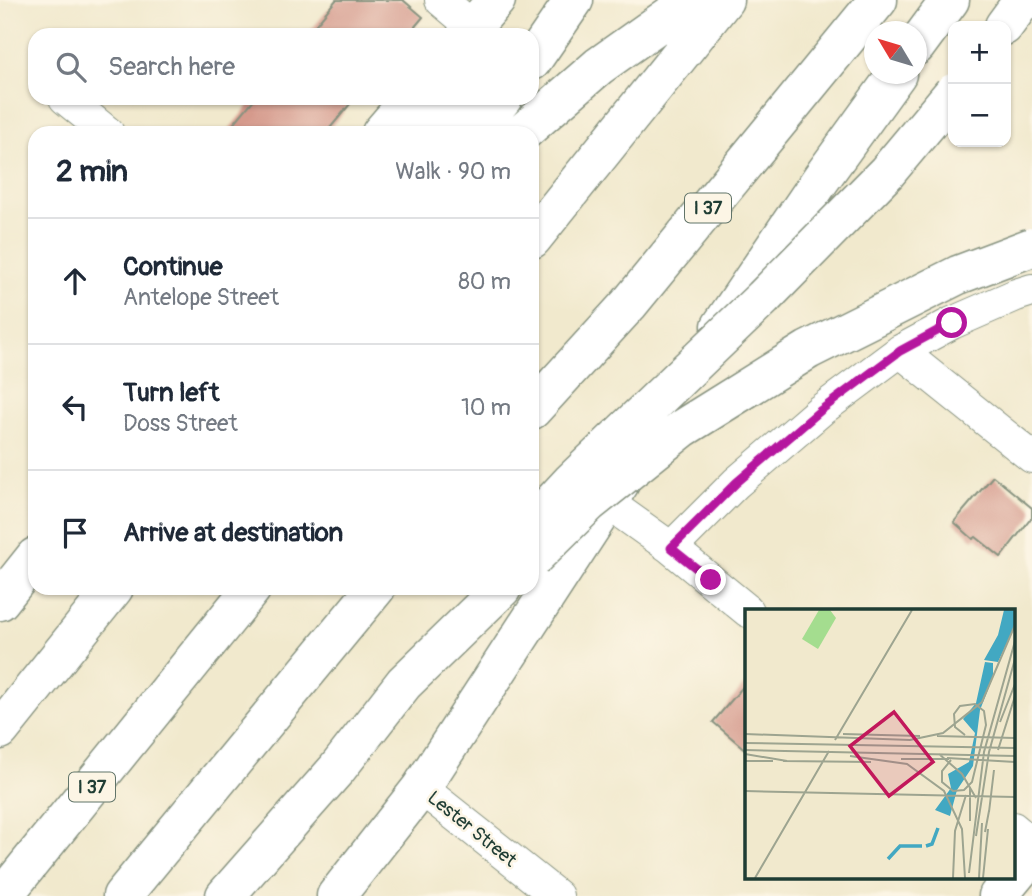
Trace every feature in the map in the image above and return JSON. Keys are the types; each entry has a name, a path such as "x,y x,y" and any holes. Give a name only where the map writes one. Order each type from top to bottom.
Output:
{"main road":[{"path":"539,28 569,0"},
{"path":"539,51 574,0"},
{"path":"530,126 600,66 692,0"},
{"path":"539,230 724,0"},
{"name":"I 37","path":"539,402 629,304 878,0"},
{"path":"927,31 950,0"},
{"path":"1008,21 1023,0"},
{"path":"336,896 421,788 608,503 686,378 821,179 890,84"},
{"path":"539,516 572,481 763,298 887,172 948,99"},
{"path":"387,126 405,105"},
{"path":"428,126 453,105"},
{"path":"480,126 497,105"},
{"path":"539,552 589,503 683,428 762,378 808,350 958,275 1032,247"},
{"path":"0,601 28,566"},
{"path":"0,730 108,595"},
{"name":"I 37","path":"3,896 246,595"},
{"path":"122,896 370,595"},
{"path":"225,896 337,769 470,595"},
{"path":"404,683 495,595"},
{"path":"1014,877 1032,855"},
{"path":"998,896 1013,878"}],"street":[{"path":"441,0 478,21"},
{"path":"74,105 99,126"},
{"path":"671,548 736,483 821,410 900,351 952,323 1032,290"},
{"path":"900,351 1032,457"},
{"path":"608,503 671,548 746,609"},
{"name":"Lester Street","path":"421,788 557,896"},
{"path":"1014,829 1032,844"}],"building":[{"path":"336,0 403,0 423,17 414,28 313,28"},
{"path":"249,105 349,105 332,126 232,126"},
{"path":"993,476 1032,508 1032,517 1001,557 976,537 973,539 954,522"},
{"path":"745,684 745,749 713,722"}],"route":[{"path":"711,580 671,548 736,483 821,410 900,351 952,323"}]}
